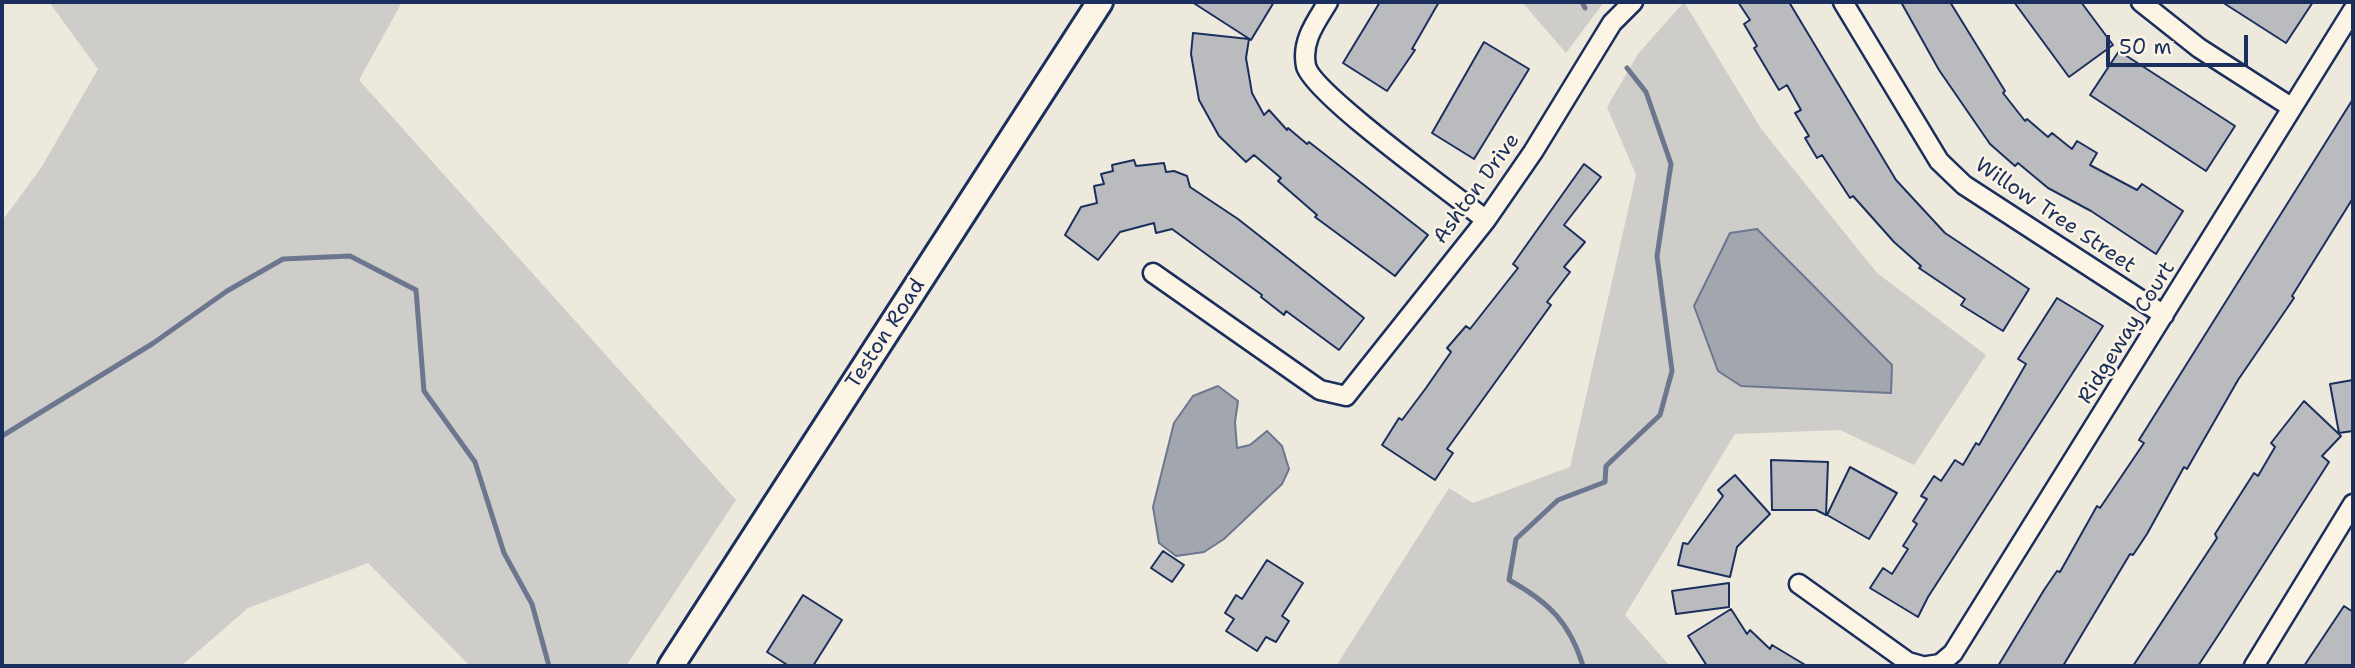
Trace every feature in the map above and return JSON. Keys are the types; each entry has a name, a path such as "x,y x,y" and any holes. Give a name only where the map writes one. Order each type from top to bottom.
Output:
{"main road":[{"name":"Teston Road","path":"671,666 1100,2"}],"street":[{"path":"1328,2 1308,36 1304,54 1307,70 1330,96 1486,220"},
{"name":"Ashton Drive","path":"1153,273 1320,390 1346,396 1486,220 1533,152 1612,23 1633,2"},
{"name":"Willow Tree Street","path":"1843,2 1939,161 1964,185 2164,315"},
{"path":"2141,2 2199,48 2291,107"},
{"name":"Ridgeway Court","path":"1799,584 1908,662 1924,666 1940,664 1953,653 2353,9"},
{"path":"2254,666 2353,504"}],"shaded area":[{"path":"49,2 402,2 359,80 736,500 626,666 470,666 368,563 248,608 181,666 2,666 2,221 41,168 98,69"},
{"path":"1522,2 1604,2 1566,53"},
{"path":"1684,2 1762,130 1877,273 1986,355 1914,465 1840,430 1735,434 1625,615 1670,666 1336,666 1449,488 1473,503 1570,467 1636,175 1607,107 1638,54"},
{"path":"1757,229 1892,365 1891,393 1741,386 1718,371 1694,306 1730,233"},
{"path":"1218,386 1238,401 1235,422 1237,448 1250,445 1267,431 1282,446 1289,469 1282,484 1224,539 1204,552 1176,556 1159,543 1153,507 1174,423 1193,396"}],"building":[{"path":"1192,2 1274,2 1251,40"},
{"path":"1380,2 1439,2 1412,49 1415,50 1387,91 1343,63"},
{"path":"1738,2 1789,2 1896,180 1945,233 2029,289 2003,331 1961,305 1965,299 1919,268 1921,266 1894,242 1853,196 1850,198 1822,155 1817,158 1805,138 1809,136 1795,113 1801,110 1787,85 1779,90 1754,48 1757,46 1744,24 1750,20"},
{"path":"1901,2 1950,2 2005,91 2003,93 2025,121 2027,119 2048,137 2052,133 2072,149 2077,141 2097,153 2090,165 2137,190 2142,184 2183,211 2156,254 2091,211 2048,188 2018,163 2015,166 1990,144 1939,70"},
{"path":"2014,2 2081,2 2113,45 2069,77"},
{"path":"2222,2 2313,2 2286,43"},
{"path":"1193,33 1249,39 1246,58 1252,93 1264,115 1269,110 1287,130 1288,128 1307,144 1309,142 1428,235 1395,276 1315,217 1317,215 1278,181 1281,178 1254,155 1246,162 1219,136 1199,100 1191,54"},
{"path":"1484,42 1529,69 1474,159 1432,133"},
{"path":"2119,51 2235,126 2206,171 2090,95"},
{"path":"2353,99 2353,198 2292,296 2294,298 2238,380 2187,469 2184,467 2147,534 2133,555 2130,554 2063,666 1998,666 2044,590 2057,571 2060,572 2097,506 2100,508 2144,443 2139,440"},
{"path":"1134,160 1136,166 1164,163 1166,172 1174,171 1187,176 1190,187 1238,219 1364,318 1339,350 1286,311 1284,315 1261,297 1262,295 1172,229 1156,233 1154,223 1120,232 1098,260 1065,235 1081,207 1097,203 1094,186 1104,184 1101,174 1113,171 1112,165"},
{"path":"1584,164 1601,177 1564,225 1585,242 1564,267 1570,272 1547,302 1551,305 1447,449 1453,453 1435,480 1382,445 1399,418 1402,420 1451,352 1447,348 1466,326 1470,329 1518,268 1513,264"},
{"path":"2057,298 2103,326 1928,597 1918,617 1870,588 1883,568 1892,574 1908,549 1903,546 1917,524 1913,521 1927,499 1921,496 1934,476 1941,481 1955,460 1963,465 1976,443 1979,445 2026,364 2018,359"},
{"path":"2353,380 2353,431 2339,433 2330,384"},
{"path":"2304,401 2341,436 2322,456 2329,462 2221,631 2198,666 2133,666 2217,538 2215,534 2254,473 2258,476 2275,447 2271,443"},
{"path":"1771,460 1828,462 1826,515 1816,510 1772,510"},
{"path":"1850,467 1897,493 1869,539 1827,515"},
{"path":"1735,475 1770,514 1737,547 1730,577 1678,565 1683,543 1688,544 1723,496 1718,490"},
{"path":"1163,551 1184,565 1172,582 1151,568"},
{"path":"1267,560 1303,583 1282,616 1289,621 1276,642 1266,637 1257,651 1226,631 1234,619 1225,613 1236,595 1242,599"},
{"path":"1729,583 1729,607 1676,614 1672,591"},
{"path":"803,595 842,620 813,666 789,666 767,652"},
{"path":"2344,606 2353,612 2353,666 2304,666"},
{"path":"1731,609 1747,634 1750,630 1770,649 1772,645 1807,666 1707,666 1688,636"}],"waterway":[{"path":"1582,2 1585,8"},
{"path":"1583,666 1572,638 1556,615 1536,597 1509,580 1516,539 1558,500 1605,482 1606,466 1660,415 1672,371 1657,256 1671,164 1646,92 1627,68"},
{"path":"2,436 152,344 227,291 283,259 350,256 416,290 424,391 475,462 504,553 532,604 549,666"}]}
